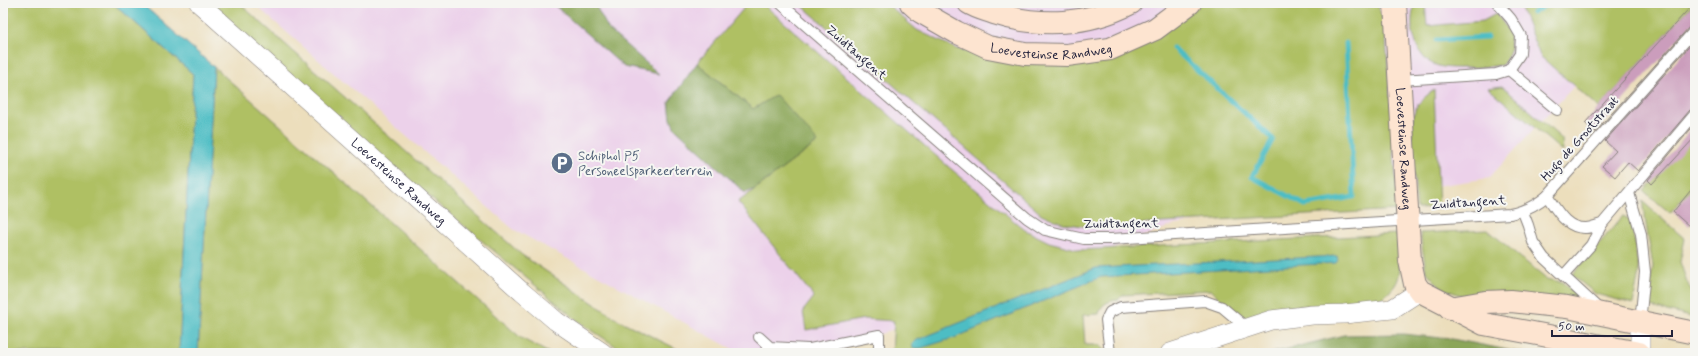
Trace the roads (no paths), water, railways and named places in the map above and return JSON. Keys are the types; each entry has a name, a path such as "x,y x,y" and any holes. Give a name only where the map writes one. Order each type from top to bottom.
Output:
{"street":[{"name":"Loevesteinse Randweg","path":"199,3 522,292 556,321 604,353"},
{"name":"Loevesteinse Randweg","path":"911,3 927,15 956,32 988,46 1025,54 1067,55 1110,49 1155,29 1190,3"},
{"name":"Loevesteinse Randweg","path":"969,3 975,7 1011,18 1046,23 1079,21 1115,11 1131,3"},
{"name":"Loevesteinse Randweg","path":"1395,4 1410,261 1415,284 1420,292"},
{"path":"1170,353 1271,320 1312,314 1344,314 1392,309 1420,292 1484,324 1640,353 1640,323"},
{"path":"1450,308 1485,302 1511,301 1567,307 1695,334"}],"lane":[{"name":"Zuidtangent","path":"780,3 1026,218 1045,230 1084,239 1111,239 1510,214 1523,212 1536,205 1547,196"},
{"path":"1400,80 1496,74 1509,70 1520,54 1521,36 1511,19 1498,4"},
{"name":"Hugo de Grootstraat","path":"1602,224 1586,228 1572,225 1561,218 1547,196 1695,30"},
{"path":"1509,70 1557,110"},
{"path":"1564,275 1591,245 1602,224 1695,114"},
{"path":"1629,193 1641,234 1645,272 1640,323"},
{"name":"Zuidtangent","path":"1523,212 1533,242 1544,258 1564,275 1606,316"},
{"path":"1110,353 1106,320 1110,312 1121,307 1206,301 1222,307 1248,328"},
{"path":"800,353 810,349 879,335 879,353"},
{"path":"759,337 770,347 810,349"}],"water":[{"path":"113,3 141,3 214,67 198,353 179,353 193,74"},
{"path":"1337,256 1338,260 1336,263 1101,277 954,338 921,348 913,348 912,344 917,340 1096,268"}],"waterway":[{"path":"1533,13 1549,3"},
{"path":"1437,40 1488,37"},
{"path":"1173,48 1273,139 1252,177 1305,205 1354,197 1346,43"}],"place":[{"name":"Schiphol P5 Personeelsparkeerterrein","path":"562,163"}]}
